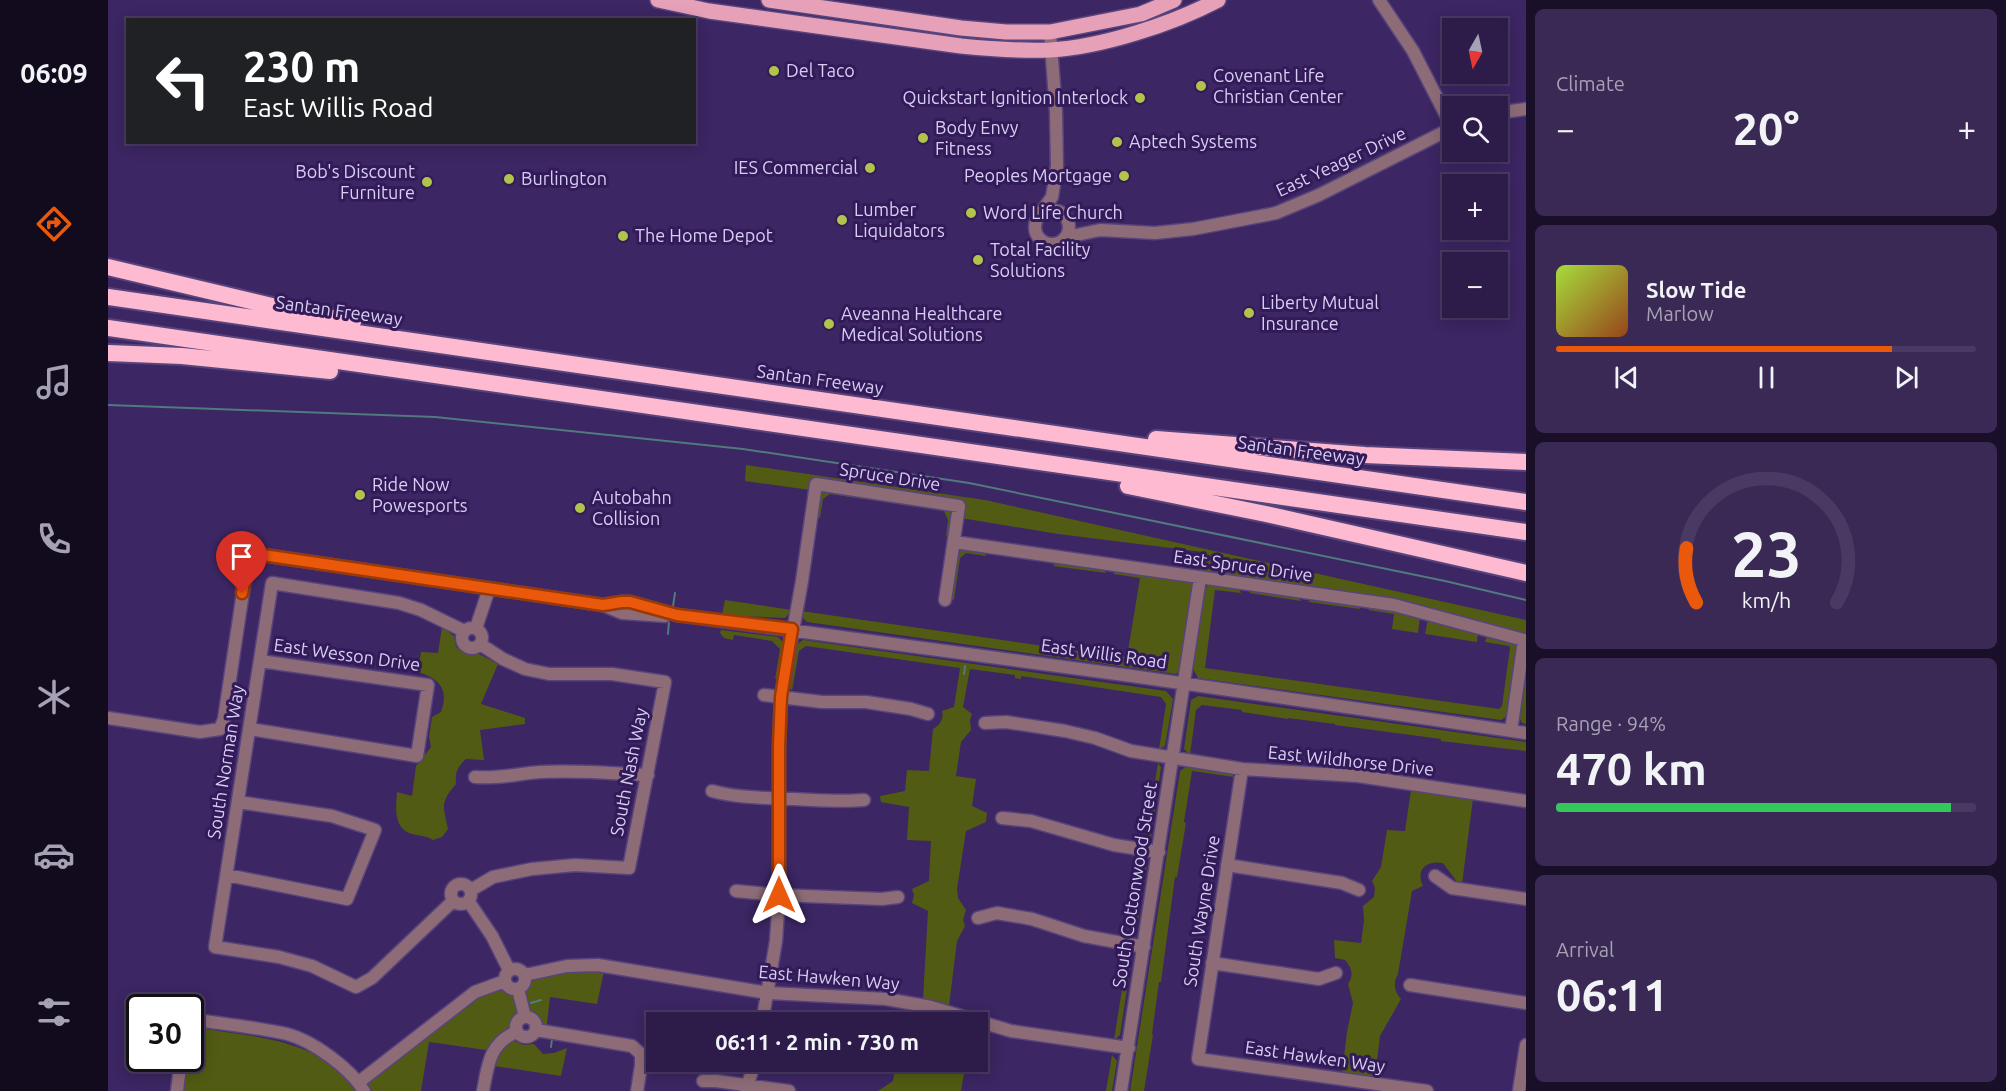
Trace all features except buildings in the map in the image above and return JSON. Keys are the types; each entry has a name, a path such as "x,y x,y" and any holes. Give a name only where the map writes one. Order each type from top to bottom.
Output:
{"highway":[{"path":"108,267 276,307 413,333 525,350 557,362"},
{"name":"Santan Freeway","path":"108,297 1526,502"},
{"path":"108,328 1526,532"},
{"path":"108,353 182,356 409,379 459,378"},
{"path":"1062,436 1103,433 1331,453 1526,462"},
{"path":"964,450 1001,464 1134,487 1266,514 1526,573"}],"main road":[{"path":"658,0 709,11 1000,50 1051,50 1114,38 1196,12 1218,0"},
{"path":"769,0 961,28 1006,32 1050,32 1142,14 1174,0"}],"street":[{"path":"1379,0 1413,51 1442,108"},
{"path":"1050,32 1057,141 1054,189 1047,207 1039,215 1035,232 1042,241 1053,244 1063,241 1069,229 1054,189"},
{"path":"1508,111 1526,109"},
{"name":"East Yeager Drive","path":"1066,237 1100,230 1155,233 1193,229 1276,213 1319,195 1442,133"},
{"path":"1039,215 1050,210 1065,217"},
{"name":"East Yeager Drive","path":"1065,217 1092,225 1100,230"},
{"name":"Spruce Drive","path":"792,629 802,581 816,484 959,506 954,542"},
{"path":"945,600 954,542"},
{"name":"East Spruce Drive","path":"954,542 1394,605 1524,640 1511,731"},
{"name":"East Willis Road","path":"108,718 201,732 220,729 224,718 246,572 250,560 263,555 603,605 622,613 677,615 792,629 1526,733"},
{"name":"South Cottonwood Street","path":"1121,1091 1200,578"},
{"name":"South Norman Way","path":"453,901 372,978 356,987 312,966 279,957 216,947 272,583 399,603 421,609 470,630"},
{"path":"470,630 482,635 480,644 472,648 466,646 462,640 470,630 489,589"},
{"path":"764,1012 776,941 779,895 781,697 792,629"},
{"name":"South Nash Way","path":"470,896 493,877 532,869 575,865 629,868 665,682 612,674 549,674 525,669 503,659 480,644"},
{"name":"East Wesson Drive","path":"249,729 417,756 428,686 260,661"},
{"path":"764,695 822,702 866,702 928,714"},
{"name":"East Wildhorse Drive","path":"985,723 1006,722 1065,731 1095,738 1131,751 1242,769 1358,776 1526,801"},
{"name":"South Wayne Drive","path":"1198,1059 1242,769"},
{"path":"475,777 496,779 537,772 580,770 648,776"},
{"path":"712,791 779,798 864,800"},
{"path":"227,875 347,899 375,830 332,816 238,802"},
{"path":"1002,818 1030,821 1114,845 1159,852"},
{"path":"1227,865 1342,883 1359,890"},
{"path":"1435,876 1452,888 1526,899"},
{"path":"204,1021 288,1035 313,1046 331,1058 361,1087 475,992 507,975 518,969 525,975 524,985 518,988 508,987 507,975 492,936 470,896 462,884 455,886 451,891 453,901 463,905 470,896"},
{"path":"736,891 882,899 898,897"},
{"path":"978,918 997,913 1032,919 1084,936 1144,947"},
{"path":"1212,963 1319,979 1336,973"},
{"name":"East Hawken Way","path":"525,975 567,966 598,965 768,993 886,999 931,1007 1011,1031 1128,1048"},
{"path":"1410,985 1526,1004"},
{"path":"518,988 525,1017"},
{"path":"516,1032 525,1038 532,1036 536,1030 534,1021 525,1017"},
{"path":"483,1091 488,1059 498,1045 516,1032 517,1022 525,1017"},
{"path":"536,1030 632,1046 640,1054 638,1091"},
{"path":"1519,1091 1526,1045"},
{"name":"East Hawken Way","path":"1198,1059 1362,1086 1427,1091"},
{"path":"177,1091 179,1072"},
{"path":"747,1088 752,1072"},
{"path":"703,1081 747,1088 789,1091"}],"green space":[{"path":"746,465 985,500 1526,620 1526,635 1200,574 1203,552 1058,534 961,518 965,508 959,500 954,499 819,478 815,479 810,490 745,481"},
{"path":"825,489 947,508 953,514 950,533 946,536 948,520 944,511 830,494 823,499 820,518 817,516 821,492"},
{"path":"960,549 985,553 986,556 966,553 960,558 954,600 950,598 957,552"},
{"path":"1056,563 1103,569 1106,573 1053,566"},
{"path":"1116,571 1192,583 1195,588 1183,668 1176,674 807,622 802,617 801,611 1127,657 1140,578 1113,574"},
{"path":"1210,585 1239,589 1241,593 1215,590 1205,668 1499,709 1502,706 1510,648 1485,642 1487,636 1516,644 1518,647 1510,714 1501,720 1198,678 1193,669 1204,588"},
{"path":"1252,591 1298,597 1301,601 1249,593"},
{"path":"1311,599 1359,606 1360,609 1308,602"},
{"path":"725,600 792,610 785,618 722,615"},
{"path":"1371,607 1395,610 1420,617 1418,633 1392,629 1394,614 1368,610"},
{"path":"1428,619 1478,633 1477,642 1425,634"},
{"path":"442,627 454,636 456,647 466,654 477,653 498,664 481,704 525,718 525,724 480,730 484,760 466,759 459,768 456,773 456,784 447,796 444,805 448,829 442,837 433,840 409,833 400,826 396,803 397,792 412,796 416,766 431,747 429,737 432,717 441,712 444,697 441,686 432,678 418,672 421,652 438,653"},
{"path":"721,630 778,637 784,643 780,676 775,679 780,649 772,641 734,635 733,640 724,638 720,633"},
{"path":"803,640 1166,691 1173,699 1165,746 1159,749 1166,704 1161,697 1021,676 1021,679 1015,678 1015,675 970,669 963,707 972,714 971,730 961,742 956,776 976,779 972,806 987,813 986,822 966,831 957,889 958,898 966,910 963,920 965,926 957,941 949,1006 923,999 928,911 912,903 914,895 912,889 929,881 931,841 907,840 909,807 881,802 880,796 905,791 907,770 929,771 933,729 941,722 942,711 954,707 960,668 806,646 799,651 792,691 789,686 796,645"},
{"path":"1526,668 1526,724 1522,723 1518,715"},
{"path":"1198,696 1526,742 1526,751 1441,741 1441,739 1202,705 1196,710 1190,755 1184,749 1191,700"},
{"path":"1158,763 1161,767 1151,838 1145,844"},
{"path":"1187,766 1231,773 1234,777 1192,771 1144,1091 1130,1091 1180,771"},
{"path":"1411,790 1473,799 1462,884 1457,882 1443,863 1428,864 1422,870 1420,875 1423,886 1412,891 1395,981 1396,990 1401,999 1380,1036 1375,1078 1342,1073 1353,1003 1348,984 1351,972 1345,960 1335,958 1334,940 1361,943 1364,921 1363,906 1374,897 1375,888 1372,881 1381,867 1387,830 1405,831"},
{"path":"1143,857 1147,864 1136,933 1131,938 1136,903 1132,902 1133,894 1137,894"},
{"path":"1128,951 1132,956 1120,1035 1114,1040"},
{"path":"605,966 597,1004 550,997 546,1032 537,1027 528,1017 519,1020 515,1029 493,1051 429,1042 421,1091 364,1091 359,1082 475,992 506,984 515,989 524,984 525,978"},
{"path":"204,1029 264,1038 306,1051 325,1060 342,1074 355,1091 182,1091 185,1072 204,1072"},
{"path":"515,1041 523,1045 534,1044 543,1054 567,1048 561,1076 494,1066 496,1055 508,1042"},
{"path":"1112,1055 1117,1061 1112,1091 1106,1091"},
{"path":"894,1072 964,1072 961,1091 878,1091 893,1081"}],"waterway":[{"path":"108,405 435,417 743,449 969,483 1445,581 1526,600"},
{"path":"673,606 675,593"},
{"path":"668,634 669,621"},
{"path":"964,674 965,666"},
{"path":"531,1003 541,1000"},
{"path":"551,1047 552,1039"}],"place":[{"name":"Del Taco","path":"774,71"},
{"name":"Covenant Life Christian Center","path":"1201,86"},
{"name":"Quickstart Ignition Interlock","path":"1140,98"},
{"name":"Body Envy Fitness","path":"923,138"},
{"name":"Aptech Systems","path":"1117,142"},
{"name":"IES Commercial","path":"870,168"},
{"name":"Peoples Mortgage","path":"1124,176"},
{"name":"Burlington","path":"509,179"},
{"name":"Bob's Discount Furniture","path":"427,182"},
{"name":"Word Life Church","path":"971,213"},
{"name":"Lumber Liquidators","path":"842,220"},
{"name":"The Home Depot","path":"623,236"},
{"name":"Total Facility Solutions","path":"978,260"},
{"name":"Liberty Mutual Insurance","path":"1249,313"},
{"name":"Aveanna Healthcare Medical Solutions","path":"829,324"},
{"name":"Ride Now Powesports","path":"360,495"},
{"name":"Autobahn Collision","path":"580,508"}],"route":[{"path":"242,593 250,560 263,555 603,605 630,602 677,615 792,629 781,697 779,895"}]}
